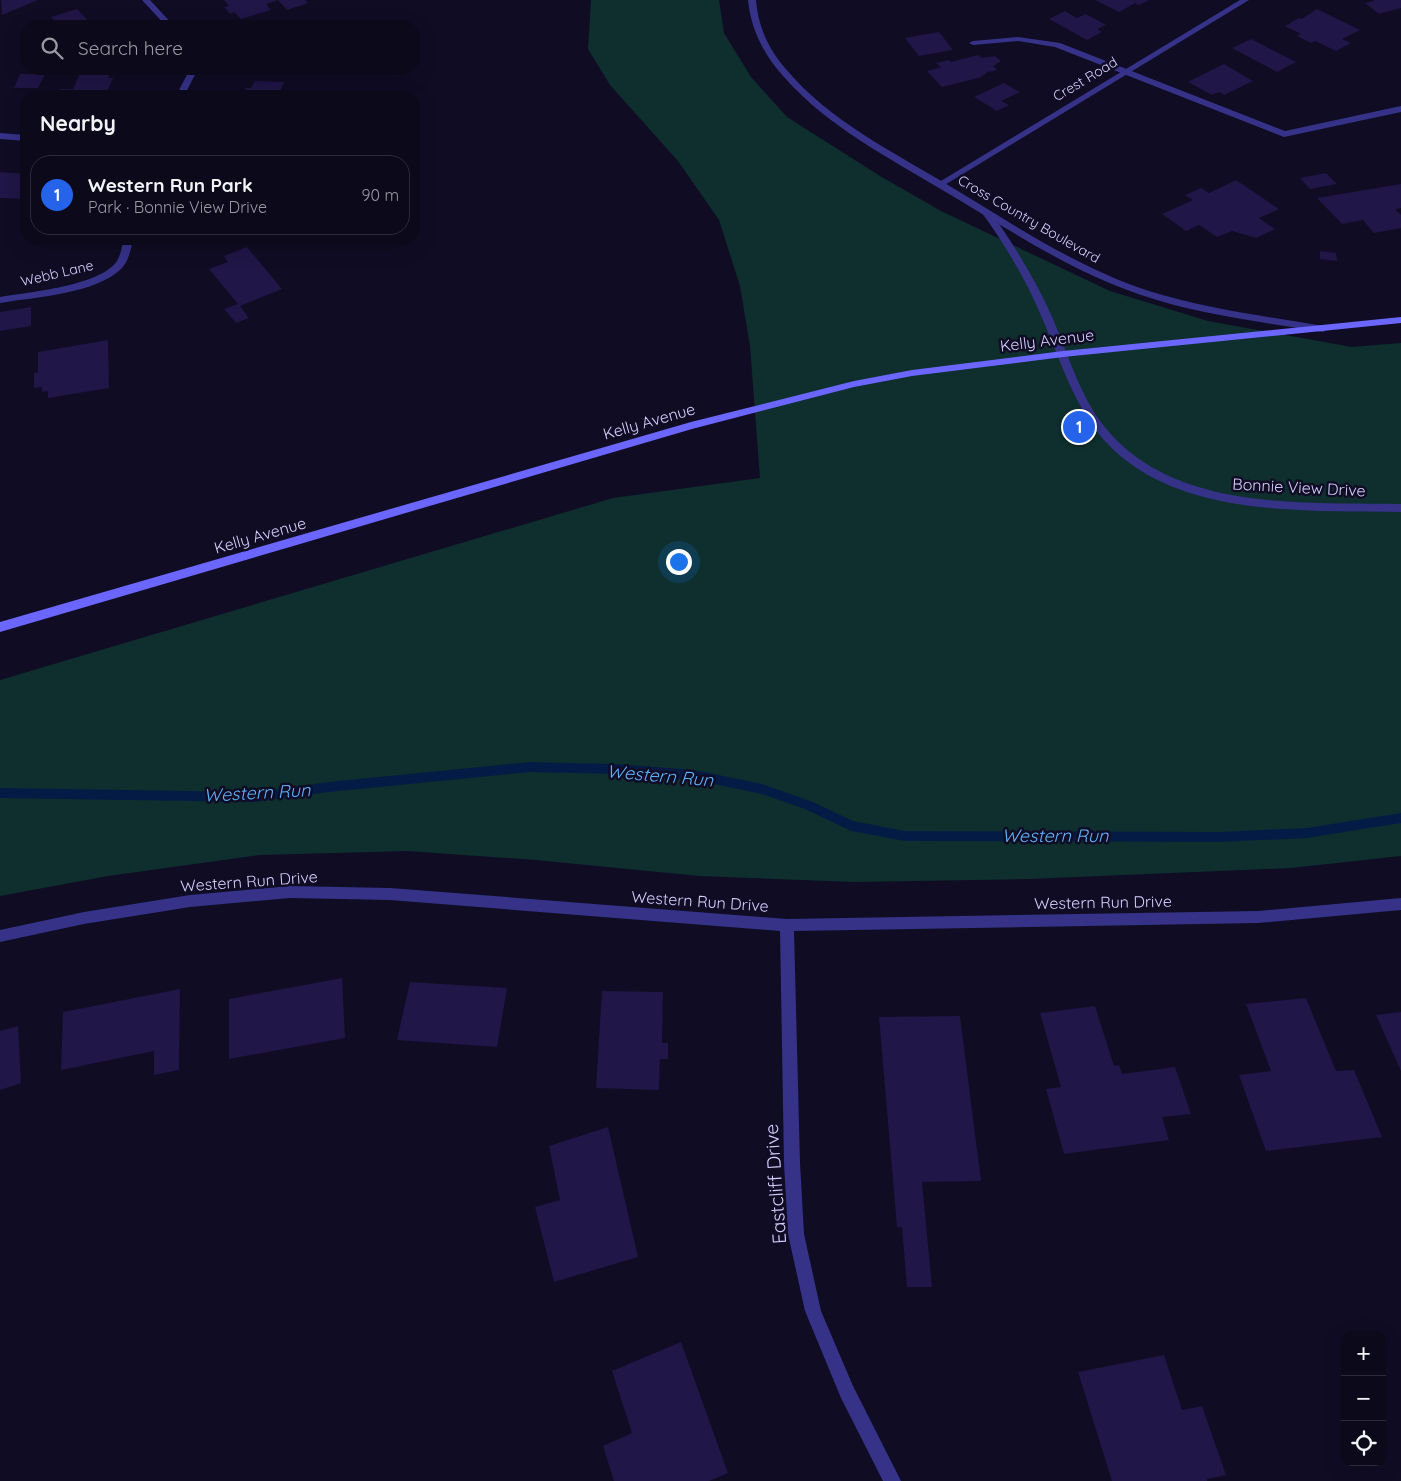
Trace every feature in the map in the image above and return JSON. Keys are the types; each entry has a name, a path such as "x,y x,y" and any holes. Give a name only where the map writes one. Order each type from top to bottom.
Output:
{"main road":[{"name":"Cross Country Boulevard","path":"1323,329 1401,320"},
{"name":"Kelly Avenue","path":"0,627 792,398 912,373 1063,354 1323,329"}],"street":[{"path":"146,0 164,20"},
{"name":"Cross Country Boulevard","path":"752,0 752,10 760,37 770,54 817,106 854,132 1063,258 1110,280 1145,293 1197,308 1323,329"},
{"name":"Crest Road","path":"940,184 1122,72 1245,0"},
{"path":"973,43 1018,39 1057,45 1284,134 1401,109"},
{"path":"183,90 191,75"},
{"path":"0,136 20,138"},
{"name":"Bonnie View Drive","path":"987,213 1023,268 1091,416 1110,440 1131,460 1158,476 1190,490 1228,500 1269,504 1401,508"},
{"name":"Webb Lane","path":"0,300 78,285 102,277 118,266 126,252 127,245"},
{"name":"Western Run Drive","path":"0,936 84,918 190,901 290,892 390,894 787,926 1258,917 1401,904"},
{"name":"Eastcliff Drive","path":"787,926 792,1163 796,1234 813,1310 847,1392 892,1481"}],"green space":[{"path":"591,0 719,0 724,33 751,77 787,117 880,176 941,211 1110,291 1208,321 1352,347 1401,343 1401,856 1291,868 1029,879 856,882 699,876 536,860 407,851 260,855 108,876 0,896 0,680 613,498 760,478 750,346 740,286 719,220 678,161 610,85 588,49"}],"building":[{"path":"1,0 38,0 2,15"},
{"path":"224,0 278,0 266,4 271,10 241,19 234,12 230,14 224,7 229,6"},
{"path":"278,0 305,0 308,3 287,10"},
{"path":"1095,0 1149,0 1139,5 1135,3 1119,12"},
{"path":"1373,0 1401,0 1401,8 1379,14 1365,3"},
{"path":"77,9 87,20 54,20 51,17"},
{"path":"1317,9 1360,30 1342,39 1351,43 1336,51 1315,41 1311,43 1297,36 1301,34 1285,26 1299,18 1302,19"},
{"path":"1065,11 1077,18 1086,14 1106,25 1097,29 1102,32 1087,40 1049,19"},
{"path":"939,32 953,50 919,56 905,38"},
{"path":"1251,39 1296,62 1277,72 1232,48"},
{"path":"978,55 982,58 995,56 1001,61 993,66 997,70 985,73 982,77 942,87 927,71 941,67 936,63 949,60 951,62"},
{"path":"1224,64 1253,81 1224,95 1219,92 1212,95 1188,82"},
{"path":"20,74 44,75 38,88 14,88"},
{"path":"79,75 109,75 108,78 113,78 108,90 60,90 73,89"},
{"path":"255,81 284,82 281,90 245,90 246,88 251,88"},
{"path":"1004,83 1020,92 1001,101 1009,105 997,111 974,97"},
{"path":"0,172 20,174 20,199 0,198"},
{"path":"1326,173 1337,184 1310,189 1300,178"},
{"path":"1236,180 1279,209 1259,218 1275,229 1256,238 1232,231 1217,237 1199,225 1186,231 1162,214 1193,200 1185,195 1201,188 1209,193"},
{"path":"1401,184 1401,208 1395,209 1401,215 1401,228 1374,233 1363,220 1342,224 1317,198"},
{"path":"247,247 282,289 240,306 249,318 236,323 224,309 238,304 209,269 228,262 224,256"},
{"path":"1320,251 1336,253 1337,261 1320,259"},
{"path":"31,307 31,326 0,331 0,312"},
{"path":"108,340 109,388 48,398 48,391 42,392 42,387 34,388 34,373 38,372 38,352"},
{"path":"342,978 345,1038 229,1059 229,999"},
{"path":"410,982 507,988 497,1047 397,1040"},
{"path":"180,989 179,1070 154,1075 154,1051 61,1070 63,1012"},
{"path":"602,991 663,992 662,1043 668,1043 668,1059 660,1059 659,1090 596,1088"},
{"path":"1306,998 1336,1071 1354,1070 1382,1137 1266,1151 1239,1075 1271,1071 1246,1004"},
{"path":"1095,1006 1114,1066 1119,1065 1122,1074 1175,1067 1191,1114 1162,1117 1169,1140 1064,1154 1046,1089 1061,1087 1040,1013"},
{"path":"1401,1012 1401,1071 1376,1015"},
{"path":"960,1016 981,1181 922,1182 932,1287 907,1287 902,1227 897,1227 879,1017"},
{"path":"18,1026 21,1083 0,1090 0,1031"},
{"path":"608,1127 638,1257 554,1282 535,1207 560,1200 549,1146"},
{"path":"681,1342 728,1473 709,1481 614,1481 603,1446 632,1433 612,1371"},
{"path":"1164,1355 1182,1410 1202,1406 1226,1475 1207,1479 1207,1481 1112,1481 1078,1372"}],"waterway":[{"name":"Western Run","path":"0,793 254,797 329,787 530,767 616,769 694,775 762,789 809,805 851,826 905,836 1219,837 1307,833 1401,818"}],"place":[{"name":"Western Run Park","path":"1079,427"}]}
